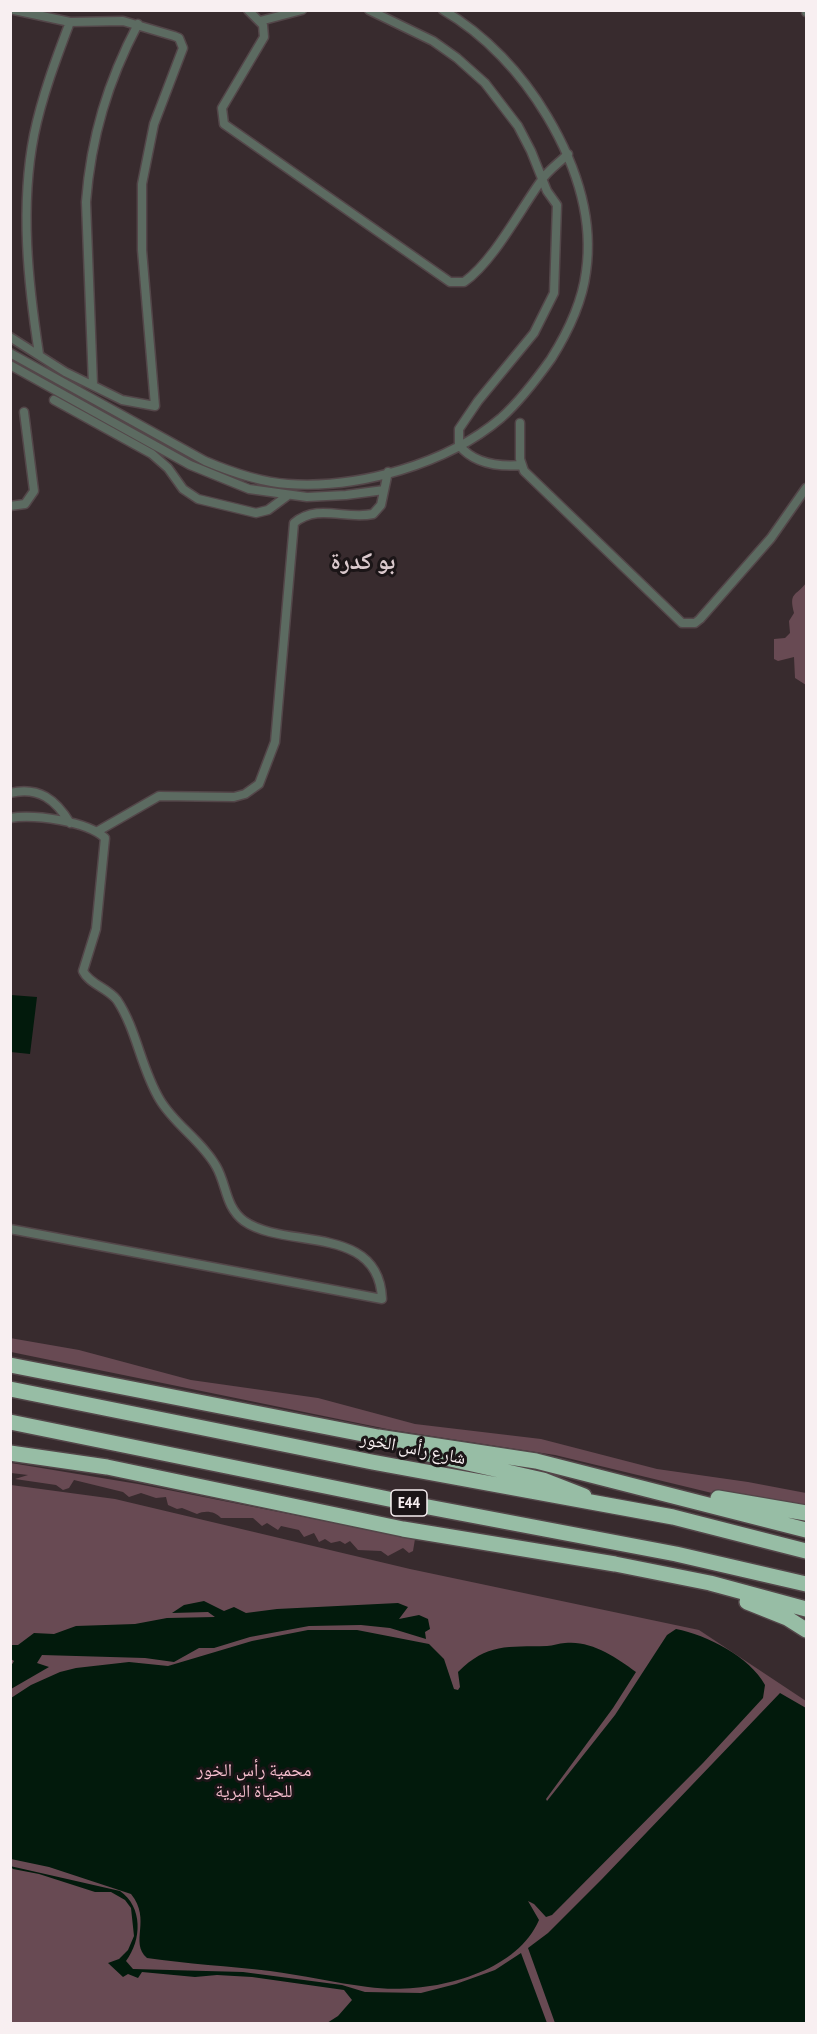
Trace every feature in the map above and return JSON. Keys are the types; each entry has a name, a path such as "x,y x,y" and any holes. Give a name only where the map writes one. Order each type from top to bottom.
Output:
{"highway":[{"path":"10,1365 378,1437 536,1461 807,1530"},
{"name":"شارع رأس الخور","path":"10,1389 372,1462 673,1517 807,1551"},
{"name":"E44","path":"10,1422 411,1504 676,1554 807,1584"},
{"path":"378,1437 425,1453 543,1480 571,1489 594,1503"},
{"path":"10,1453 107,1467 403,1529 528,1548 710,1583 807,1609"},
{"path":"674,1496 711,1497 807,1513"},
{"path":"528,1548 569,1562 724,1595 771,1611 807,1630"}],"street":[{"path":"10,337 129,403 155,406 142,250 142,183 154,124 183,48 179,38 138,24 107,21 70,22 14,10"},
{"path":"249,10 260,21 264,37 222,108 224,124 450,282 464,282 475,273 522,211 542,179 568,154"},
{"path":"260,21 302,10"},
{"path":"369,10 433,41 477,75 518,126 542,179 557,205 554,293 534,333 478,401 459,429 459,445 466,454 479,461 500,465 522,465"},
{"path":"10,353 206,461 250,477 301,484 349,480 388,472 459,445 500,419 523,396 556,350 576,314 586,273 587,230 582,201 568,154 543,109 496,51 459,20 443,10"},
{"path":"455,10 459,20"},
{"path":"39,354 29,275 30,161 41,105 70,22"},
{"path":"93,385 86,202 88,174 106,93 138,24"},
{"path":"10,365 209,475 249,489 286,496 346,495 384,490"},
{"path":"54,400 152,454 168,468 183,489 198,499 256,513 273,507 286,496"},
{"path":"116,424 129,403"},
{"path":"10,506 26,504 34,491 24,412"},
{"path":"520,423 522,465 528,475 676,618 689,624 700,619 761,549 807,488"},
{"path":"98,831 159,796 234,797 245,794 259,784 268,764 276,730 294,523 302,516 316,512 373,514 381,505 388,472"},
{"path":"10,793 30,790 42,794 59,807 70,824"},
{"path":"10,1229 382,1299 376,1275 352,1250 335,1243 259,1228 239,1216 228,1203 224,1185 213,1161 160,1100 119,1004 108,990 89,979 83,971 96,929 105,838 98,831 70,824 38,817 12,816"}],"green space":[{"path":"806,583 806,685 795,678 794,657 778,661 774,659 774,639 785,638 790,633 789,621 794,613 792,601 794,595"},
{"path":"10,1338 79,1350 191,1380 318,1398 415,1424 541,1439 657,1469 806,1493 806,1509 712,1493 555,1455 392,1430 11,1352"},
{"path":"11,1463 138,1484 415,1539 413,1551 409,1553 403,1548 388,1556 381,1551 358,1550 350,1541 345,1544 340,1541 331,1543 325,1539 319,1542 314,1533 304,1537 299,1530 281,1526 278,1530 267,1523 262,1526 253,1518 221,1518 210,1512 197,1514 168,1505 166,1497 156,1498 141,1493 129,1497 123,1492 74,1480 69,1488 63,1490 56,1485 15,1479 28,1475 11,1473"},
{"name":"محمية رأس الخور للحياة البرية","path":"11,1485 115,1499 410,1569 699,1630 806,1701 806,2023 11,2024"}],"shaded area":[{"path":"11,995 37,997 30,1054 11,1052"},
{"path":"204,1601 224,1611 234,1607 246,1613 277,1609 398,1603 408,1607 399,1619 419,1615 428,1619 430,1629 425,1632 426,1639 390,1628 361,1625 309,1626 250,1637 214,1648 199,1648 174,1662 145,1658 42,1655 37,1663 49,1667 11,1689 11,1666 14,1661 11,1659 11,1645 18,1645 34,1633 54,1634 76,1626 135,1624 167,1618 215,1617 208,1612 172,1613 184,1605"},
{"path":"676,1629 714,1642 749,1665 765,1685 763,1698 703,1763 552,1915 546,1917 528,1901 539,1920 527,1940 510,1956 465,1978 415,1988 390,1989 270,1971 147,1958 140,1945 140,1913 131,1894 49,1867 11,1859 11,1698 31,1685 60,1672 129,1662 168,1666 252,1641 308,1630 357,1630 429,1644 444,1659 454,1689 458,1690 460,1687 458,1672 489,1651 509,1647 584,1644 612,1655 636,1672 613,1708 546,1799 547,1801 615,1715 667,1635"},
{"path":"780,1693 806,1708 806,2023 555,2023 528,1948 548,1933 602,1879"},
{"path":"10,1866 120,1891 133,1906 138,1924 135,1943 126,1961 133,1969 243,1972 342,1985 365,1992 421,1993 495,1970 521,1953 547,2023 327,2023 338,2016 352,2000 344,1990 252,1977 217,1975 195,1977 142,1972 138,1978 128,1974 123,1977 108,1963 119,1959 128,1950 134,1936 131,1908 125,1900 111,1892 95,1892 39,1874 13,1869"}],"district":[{"name":"بو كدرة","path":"363,562"}]}
